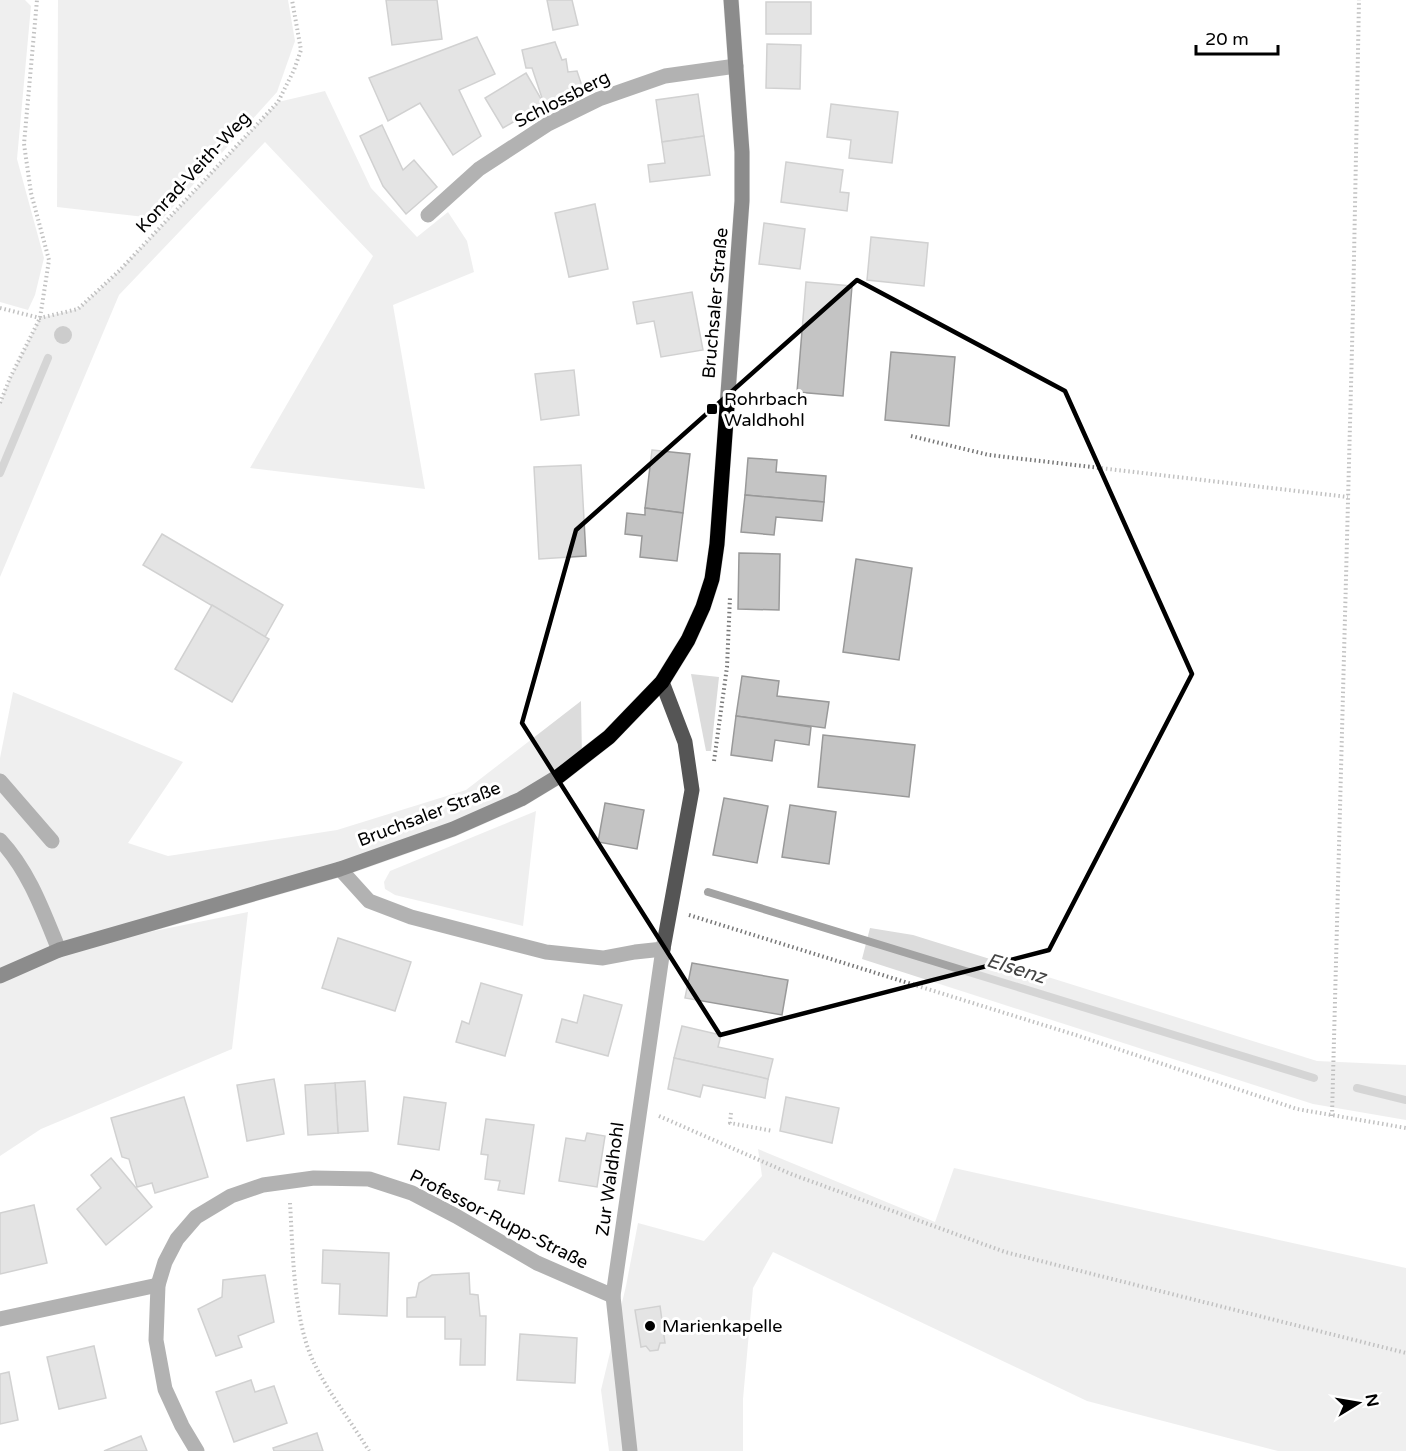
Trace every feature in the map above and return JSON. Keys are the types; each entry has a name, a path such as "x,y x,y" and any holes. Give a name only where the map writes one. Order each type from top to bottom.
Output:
{"main road":[{"name":"Bruchsaler Straße","path":"0,976 59,950 340,869 453,830 520,799 559,776 609,737 662,682 688,640 703,607 712,579 717,544 742,201 742,152 731,0"}],"street":[{"name":"Schlossberg","path":"428,215 479,169 548,124 599,99 665,76 736,66"},
{"name":"Zur Waldhohl","path":"630,1451 613,1296 663,949 692,790 685,742 662,682"},
{"path":"0,781 52,841"},
{"path":"0,840 10,851 33,887 59,950"},
{"path":"340,869 369,901 411,917 546,952 603,958 663,949"},
{"name":"Professor-Rupp-Straße","path":"197,1451 182,1426 165,1389 156,1340 158,1285 165,1262 177,1239 196,1217 231,1196 263,1185 289,1181 314,1178 369,1179 412,1193 537,1263 613,1296"},
{"path":"0,1319 158,1285"}],"path":[{"path":"0,404 10,378 40,318 49,260 31,193 24,144 37,0"},
{"name":"Konrad-Veith-Weg","path":"40,318 78,309 87,301 120,270 278,102 301,50 292,0"},
{"path":"1332,1116 1359,0"},
{"path":"0,308 40,318"},
{"path":"910,436 989,455 1348,497"},
{"path":"714,761 727,667 731,590"},
{"path":"670,909 1079,1036 1297,1109 1406,1128"},
{"path":"639,1107 791,1174 1005,1252 1406,1353"},
{"path":"731,1113 730,1123 773,1131"},
{"path":"289,1181 294,1280 305,1339 315,1365 369,1451"}],"highlighted area":[{"path":"857,280 1065,391 1192,674 1049,950 720,1035 522,723 576,530"}],"shaded area":[{"path":"0,0 25,0 31,6 17,159 44,258 35,295 28,310 0,302"},
{"path":"58,0 288,0 295,41 277,92 162,219 57,207"},
{"path":"325,91 371,188 417,237 448,212 467,241 474,272 393,305 425,489 250,468 373,256 265,142 119,295 0,577 0,403 40,318 78,309 120,270 278,102"},
{"path":"691,674 719,677 711,751 706,751"},
{"path":"13,692 183,762 128,843 168,856 337,830 466,790 581,701 582,758 453,830 70,948 248,912 232,1049 41,1129 0,1156 0,758"},
{"path":"536,811 523,926 395,895 385,889 384,882 390,871"},
{"path":"870,928 913,935 1317,1061 1406,1065 1406,1120 1313,1104 862,959"},
{"path":"758,1149 935,1222 954,1168 1406,1268 1406,1451 1278,1451 1087,1401 773,1252 753,1288 743,1399 743,1451 609,1451 601,1390 626,1286 638,1223 704,1241 762,1176"}],"building":[{"path":"386,0 437,0 442,39 392,45"},
{"path":"547,0 572,0 578,25 553,30"},
{"path":"766,2 811,2 811,34 766,34"},
{"path":"477,37 495,74 459,90 481,136 453,155 420,103 388,121 369,78"},
{"path":"555,42 562,60 566,59 568,72 577,71 582,86 544,104 532,68 526,68 522,50"},
{"path":"767,44 801,45 800,89 766,88"},
{"path":"526,73 544,104 503,128 485,98"},
{"path":"698,94 704,136 662,142 656,100"},
{"path":"831,104 898,112 892,163 849,158 851,140 827,137"},
{"path":"382,125 403,170 414,160 437,187 406,214 383,186 360,136"},
{"path":"704,136 710,175 650,182 648,165 665,163 662,142"},
{"path":"786,162 843,170 840,192 849,193 847,211 781,202"},
{"path":"595,204 608,269 569,277 555,213"},
{"path":"764,223 805,229 800,269 759,264"},
{"path":"871,237 928,243 924,286 867,280"},
{"path":"806,282 852,286 843,396 797,392"},
{"path":"692,292 703,350 661,357 654,321 637,324 633,302"},
{"path":"891,352 955,357 949,426 885,420"},
{"path":"574,370 579,415 541,420 535,374"},
{"path":"652,450 690,454 683,513 645,508"},
{"path":"748,458 777,460 776,472 826,476 824,502 745,495"},
{"path":"581,465 586,556 539,559 534,467"},
{"path":"745,495 824,502 822,521 776,517 774,535 741,532"},
{"path":"645,508 683,513 677,561 640,557 642,536 625,534 627,513 645,515"},
{"path":"162,534 283,605 265,637 143,565"},
{"path":"739,553 780,554 779,610 738,609"},
{"path":"856,559 912,568 899,660 843,652"},
{"path":"212,605 269,639 232,702 175,669"},
{"path":"742,676 779,681 777,696 829,702 825,728 736,716"},
{"path":"736,716 811,727 809,745 775,740 772,761 731,755"},
{"path":"823,735 915,745 909,797 818,787"},
{"path":"724,798 768,806 757,863 713,855"},
{"path":"605,803 644,810 637,849 598,842"},
{"path":"790,805 836,812 829,864 782,857"},
{"path":"338,938 411,962 395,1011 322,988"},
{"path":"692,963 788,980 782,1015 685,998"},
{"path":"481,983 522,995 505,1056 456,1042 462,1021 469,1024"},
{"path":"584,995 622,1005 608,1056 556,1042 562,1019 577,1023"},
{"path":"682,1026 721,1035 718,1047 773,1059 768,1079 674,1058"},
{"path":"674,1058 768,1079 765,1098 703,1085 700,1097 668,1089"},
{"path":"274,1079 284,1134 247,1141 237,1085"},
{"path":"365,1081 368,1131 338,1133 335,1083"},
{"path":"335,1083 338,1133 308,1135 305,1085"},
{"path":"184,1097 208,1177 155,1193 152,1183 137,1187 129,1159 122,1157 111,1118"},
{"path":"404,1097 446,1103 439,1150 398,1144"},
{"path":"786,1097 839,1108 832,1143 780,1131"},
{"path":"486,1119 534,1125 524,1194 498,1190 500,1181 485,1179 488,1155 481,1154"},
{"path":"587,1133 605,1136 597,1187 559,1181 566,1138 585,1141"},
{"path":"111,1158 152,1207 106,1245 77,1209 101,1188 91,1175"},
{"path":"34,1205 47,1263 0,1274 0,1213"},
{"path":"323,1250 389,1253 387,1316 339,1314 340,1284 322,1283"},
{"path":"469,1273 470,1294 478,1295 480,1316 486,1316 485,1365 460,1365 461,1339 445,1339 445,1317 407,1317 407,1298 416,1297 419,1283 432,1275"},
{"path":"265,1275 274,1322 238,1336 242,1347 216,1356 198,1309 222,1297 223,1280"},
{"name":"Marienkapelle","path":"660,1306 665,1343 660,1343 658,1350 650,1351 646,1346 641,1347 635,1310"},
{"path":"520,1334 577,1338 575,1383 517,1380"},
{"path":"94,1346 106,1398 59,1409 47,1357"},
{"path":"9,1372 18,1420 0,1424 0,1374"},
{"path":"251,1380 255,1392 274,1386 287,1423 234,1442 216,1392"},
{"path":"317,1433 323,1451 274,1451 273,1448"},
{"path":"141,1436 147,1451 104,1451"}],"waterway":[{"path":"0,473 48,358"},
{"name":"Elsenz","path":"708,892 1314,1078"},
{"name":"Elsenz","path":"1357,1088 1406,1100"}],"place":[{"name":"Rohrbach Waldhohl","path":"712,409"},
{"name":"Marienkapelle","path":"650,1326"}]}
